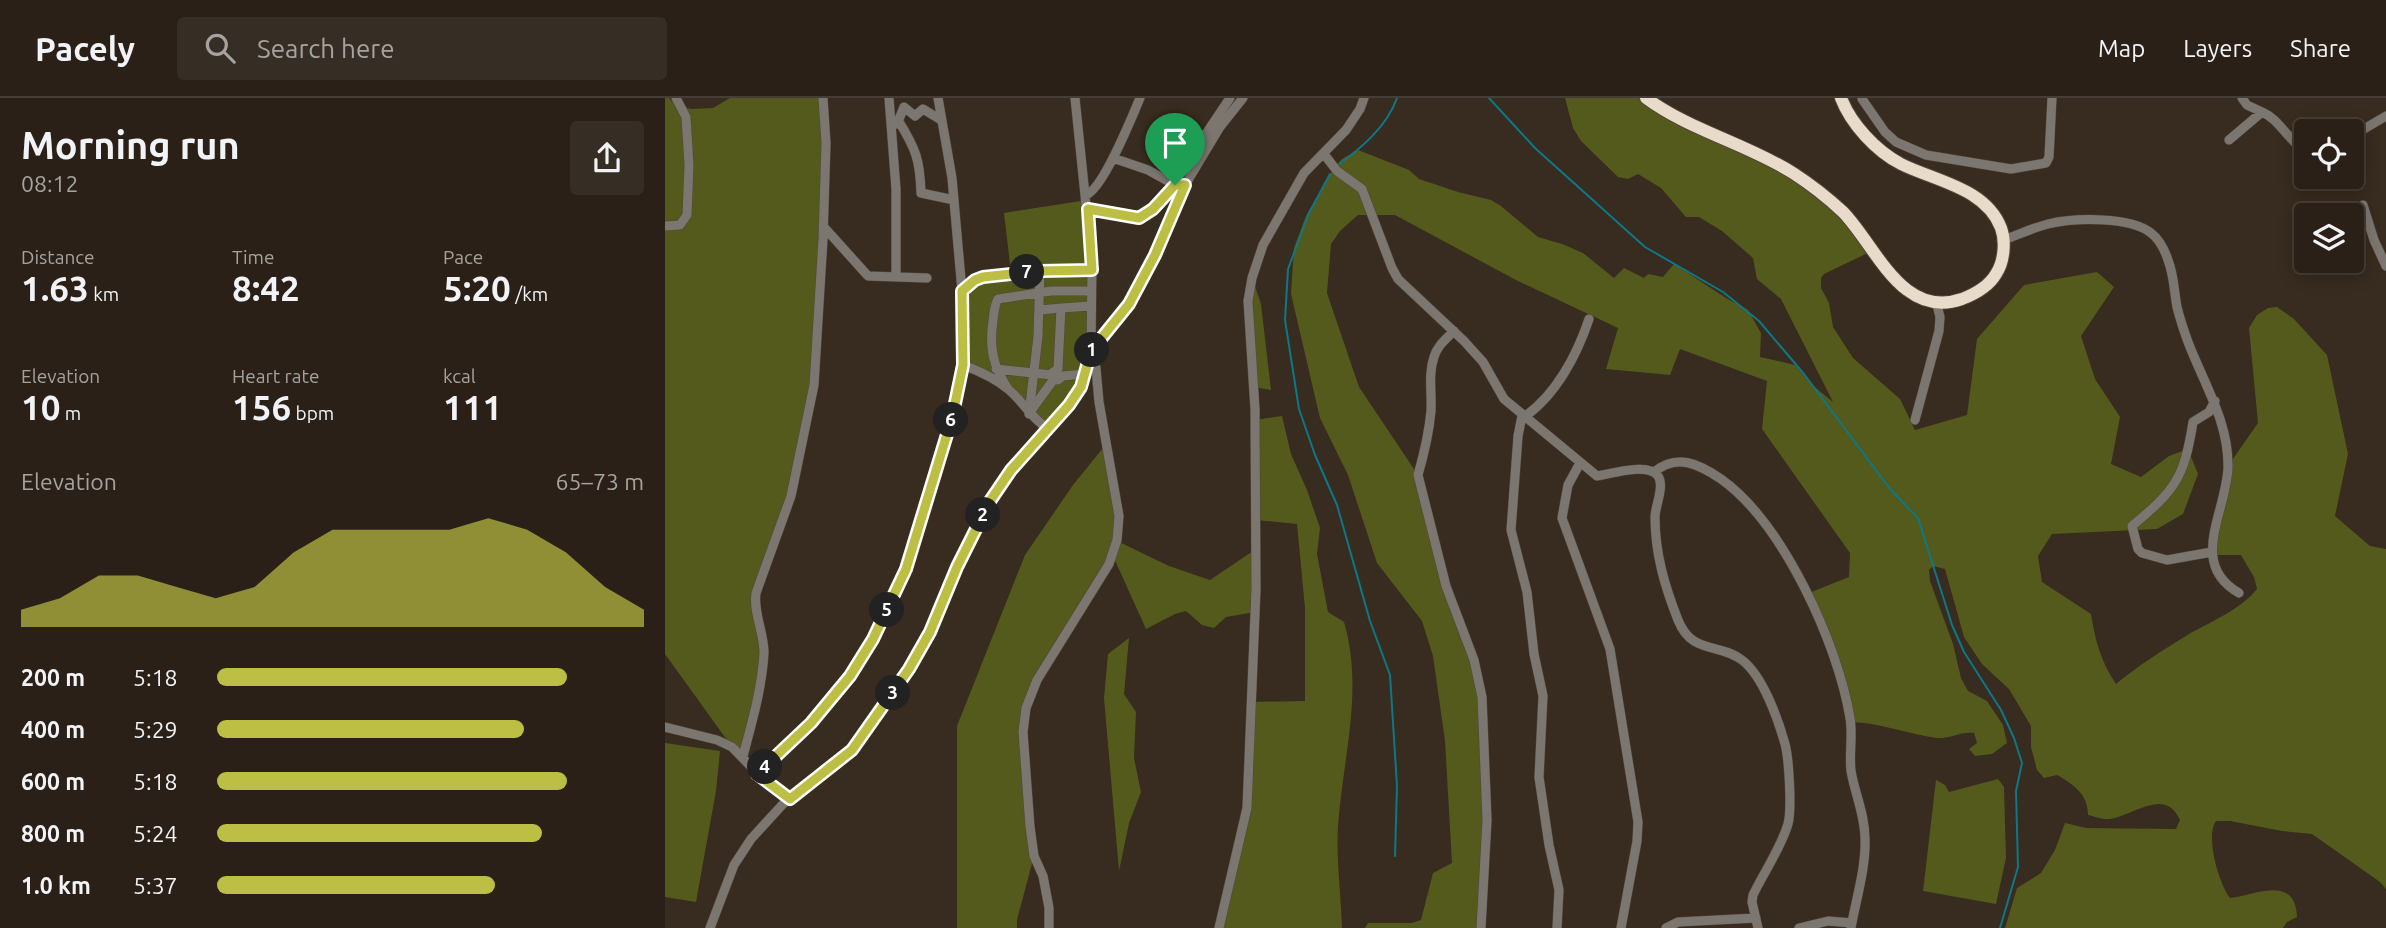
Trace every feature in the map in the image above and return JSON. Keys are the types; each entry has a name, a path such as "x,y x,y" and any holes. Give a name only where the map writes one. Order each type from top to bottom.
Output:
{"highway":[{"path":"1646,98 1793,173 1843,213 1890,275 1903,287 1925,299 1958,300 1971,296 1992,281 2001,263 2003,240 2001,228 1986,206 1977,198 1899,162 1882,151 1857,126 1841,98"}],"street":[{"path":"665,226 680,225 687,215 689,199 686,117 676,98"},
{"path":"743,756 757,700 764,654 755,609 755,593 791,496 814,384 823,226 823,98"},
{"path":"889,98 896,189 896,277"},
{"path":"757,774 811,723 850,676 878,629 916,541 952,418 963,365 962,291 954,201 938,98"},
{"path":"1049,928 1049,908 1043,876 1033,847 1023,732 1026,708 1034,686 1107,569 1117,541 1118,505 1091,351 1092,270 1075,98"},
{"path":"1086,195 1093,191 1113,158 1140,98"},
{"path":"710,928 734,865 751,839 790,799 852,750 909,669 930,632 957,567 990,501 1011,470 1069,405 1081,387 1091,351 1129,304 1155,255 1180,185 1181,171 1230,98"},
{"path":"1088,209 1139,218 1153,209 1180,185 1243,98"},
{"path":"1219,928 1247,808 1254,672 1254,387 1248,300 1263,245 1304,173 1346,130 1364,98"},
{"path":"1862,99 1885,132 1896,142 1926,155 2011,169 2046,163 2049,157 2052,98"},
{"path":"2242,98 2247,105 2271,118 2294,142"},
{"path":"892,136 904,107 915,116 923,109 941,120"},
{"path":"2229,140 2262,112"},
{"path":"2364,129 2386,116"},
{"path":"898,120 915,147 920,169 921,193 954,201"},
{"path":"1324,154 1337,171 1362,189 1397,276 1483,362 1504,399 1597,476 1637,469 1654,472 1658,476 1660,483 1655,515 1658,563 1685,634 1702,646 1730,653 1751,667 1760,681 1786,747 1789,822 1753,895 1757,923 1678,922 1666,928"},
{"path":"1113,158 1180,185"},
{"path":"2364,208 2386,266"},
{"path":"2003,240 2036,227 2068,220 2127,223 2150,232 2155,237 2168,258 2181,320 2223,426 2228,466 2212,552 2214,570 2220,579 2239,593"},
{"path":"823,226 868,276 927,278"},
{"path":"962,291 983,277 1040,271 1092,270"},
{"path":"1029,414 1040,310 1040,271"},
{"path":"1047,429 1029,414 1008,389 996,369 991,351 996,303 998,299 1039,293 1091,291"},
{"path":"1915,420 1939,331 1940,317 1936,301"},
{"path":"1040,310 1091,306"},
{"path":"1029,414 1058,369 1061,308"},
{"path":"1557,928 1559,890 1539,777 1543,696 1534,654 1527,592 1511,530 1518,436 1523,416 1549,395 1581,344 1589,319"},
{"path":"1454,331 1440,345 1434,357 1430,382 1431,410 1424,461 1418,475 1446,586 1474,660 1482,697 1487,820 1481,928"},
{"path":"963,365 984,373 1008,389"},
{"path":"996,369 1035,373 1058,380 1063,376 1084,374"},
{"path":"2212,552 2167,560 2142,553 2138,549 2132,526 2164,499 2178,480 2186,460 2193,422 2209,412 2215,401"},
{"path":"1654,472 1667,463 1688,462 1703,467 1724,481 1743,499 1772,536 1810,595 1838,669 1851,722 1850,761 1865,839 1851,926 1828,922 1799,928"},
{"path":"1580,463 1568,485 1562,518 1610,649 1638,822 1621,928"},
{"path":"665,727 717,740 732,747 757,774 790,799"}],"green space":[{"path":"665,98 691,109 713,108 730,98 823,98 825,128 814,384 791,496 758,585 764,649 743,756 732,747 665,654"},
{"path":"1565,98 1646,98 1747,148 1830,201 1872,251 1824,274 1821,278 1821,288 1829,303 1833,327 1853,358 1900,399 1915,430 1967,415 1977,339 2024,285 2097,272 2114,287 2081,336 2095,379 2120,417 2111,464 2141,477 2169,456 2188,449 2198,474 2183,514 2157,529 2052,534 2038,556 2042,582 2091,614 2099,650 2116,684 2170,646 2234,609 2257,589 2254,577 2241,555 2212,555 2228,466 2258,423 2249,328 2257,315 2268,308 2277,307 2294,319 2327,355 2348,454 2335,516 2370,546 2386,549 2386,889 2312,834 2216,821 2212,837 2213,848 2218,871 2230,898 2262,891 2282,891 2289,895 2295,904 2297,917 2287,922 2283,928 2005,928 2017,888 2041,873 2055,850 2065,823 2086,828 2176,829 2180,820 2173,810 2156,804 2115,818 2101,819 2088,815 2086,801 2079,791 2057,775 2044,778 2037,770 2031,747 2031,726 2009,689 1982,664 1964,637 1945,569 1933,566 1929,570 1930,581 1953,644 1961,678 1968,691 1987,701 2003,725 2007,743 1992,754 1975,756 1969,749 1977,743 1974,733 1937,738 1851,722 1809,593 1849,577 1850,553 1762,429 1767,381 1680,349 1670,375 1606,369 1618,328 1516,280 1395,215 1358,215 1340,231 1331,244 1327,293 1359,387 1418,475 1446,586 1479,682 1487,820 1481,928 1365,928 1368,923 1412,923 1421,920 1433,873 1452,863 1445,741 1433,656 1422,621 1377,563 1348,475 1320,418 1291,294 1294,248 1306,216 1342,159 1358,150 1409,170 1419,179 1491,200 1538,237 1583,253 1614,278 1624,268 1644,278 1648,274 1663,277 1674,264 1748,310 1761,333 1760,357 1795,365 1811,384 1833,402 1781,299 1757,279 1753,258 1722,231 1699,217 1686,217 1661,188 1638,174 1628,179 1618,177 1581,141 1573,128"},
{"path":"1087,200 1090,323 1082,388 1050,430 1015,397 963,365 962,291 975,280 1011,273 1004,213"},
{"path":"1252,278 1261,304 1271,390 1254,387 1249,328"},
{"path":"1282,416 1291,454 1320,528 1317,554 1328,612 1344,622 1350,647 1352,698 1338,838 1342,928 1219,928 1245,823 1252,702 1305,701 1305,608 1297,524 1256,520 1255,420"},
{"path":"1107,443 1118,505 1117,541 1169,566 1210,580 1256,549 1255,612 1226,617 1214,628 1202,625 1186,611 1146,629 1113,556 1026,708 1034,856 1017,928 957,928 957,726 1025,555 1073,485"},
{"path":"1129,638 1124,694 1136,712 1134,758 1141,792 1129,823 1119,871 1104,698 1108,654"},
{"path":"665,743 720,751 716,791 696,902 665,897"},
{"path":"1998,779 2004,787 2006,858 1996,904 1923,891 1936,780 1945,785 1949,792"}],"waterway":[{"path":"1337,166 1380,128 1397,98"},
{"path":"1489,98 1535,148 1645,247 1723,292 1759,321 1804,374 1890,489 1918,518 1952,625 1964,652 2001,710 2022,763 2016,791 2018,867 2000,928"},
{"path":"1330,174 1309,213 1288,269 1285,320 1299,409 1337,505 1370,621 1390,675 1397,786 1395,856"}],"route":[{"path":"1175,185 1185,185 1155,255 1129,304 1091,351 1081,387 1069,405 1011,470 990,501 957,567 930,632 909,669 852,750 790,799 757,774 811,723 850,676 873,639 906,569 952,418 963,365 962,291 983,277 1040,271 1092,270 1088,209 1139,218 1153,209 1175,185"}]}
